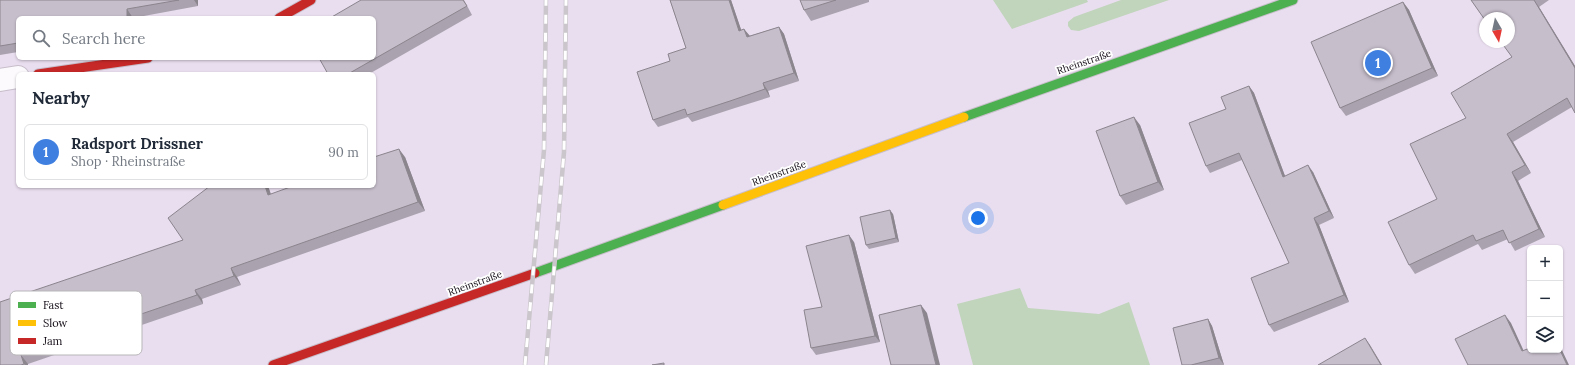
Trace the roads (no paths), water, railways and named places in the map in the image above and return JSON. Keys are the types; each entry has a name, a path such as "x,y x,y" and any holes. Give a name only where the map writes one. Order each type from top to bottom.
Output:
{"main road":[{"path":"283,16 311,0"},
{"name":"Rheinstraße","path":"273,365 458,302 1048,86 1293,0"},
{"path":"52,72 134,60"}],"street":[{"path":"0,80 16,77"}],"railway":[{"path":"525,365 544,150 546,0"},
{"path":"546,365 564,152 566,0"}],"place":[{"name":"Radsport Drissner","path":"1378,63"}]}
